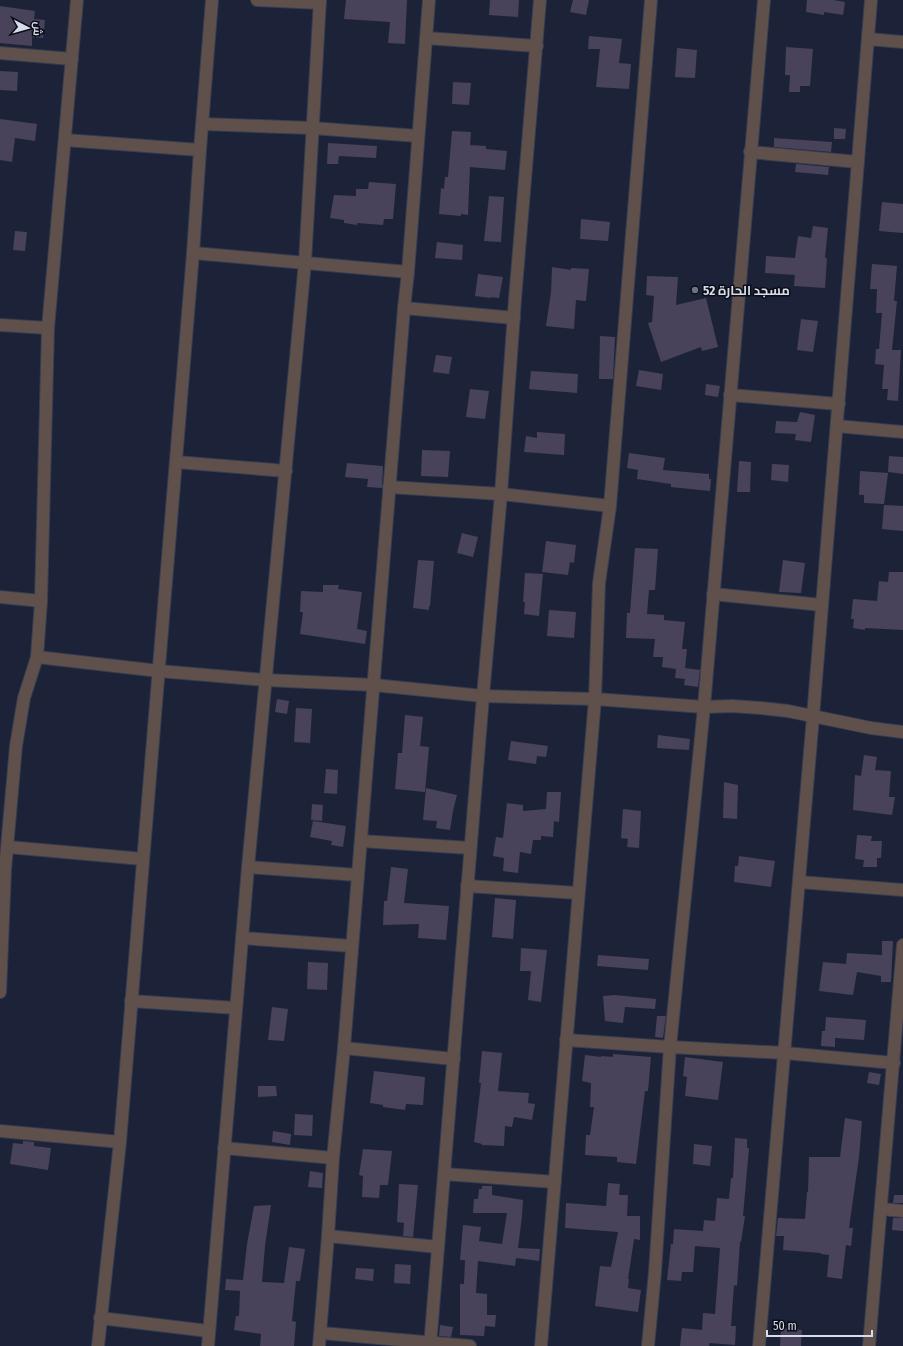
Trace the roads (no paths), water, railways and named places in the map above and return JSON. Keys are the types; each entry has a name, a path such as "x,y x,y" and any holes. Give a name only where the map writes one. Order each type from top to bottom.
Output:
{"street":[{"path":"0,992 2,870 8,847 19,725 24,698 37,657 41,601 48,328 77,0"},
{"path":"98,1346 120,1142 193,253 212,0"},
{"path":"208,1346 208,1331 248,867 305,262 320,1 257,0"},
{"path":"319,1346 333,1158 344,1048 429,0"},
{"path":"430,1344 470,848 501,494 540,0"},
{"path":"541,1346 595,699 599,583 610,506 651,0"},
{"path":"648,1346 655,1272 670,1047 704,708 764,0"},
{"path":"759,1346 813,717 871,0"},
{"path":"426,38 537,46"},
{"path":"868,40 903,42"},
{"path":"0,53 72,59"},
{"path":"203,124 312,128 418,136"},
{"path":"65,140 200,150"},
{"path":"750,152 858,162"},
{"path":"193,253 408,272"},
{"path":"404,308 514,318"},
{"path":"0,325 48,328"},
{"path":"730,395 839,404"},
{"path":"837,426 903,432"},
{"path":"176,462 286,471"},
{"path":"389,487 501,494 610,506"},
{"path":"713,594 822,605"},
{"path":"0,597 41,601"},
{"path":"37,657 159,671 266,680 374,685 483,696 595,699 704,708 732,706 761,708 788,711 871,728 903,732"},
{"path":"361,841 470,848"},
{"path":"8,847 143,859"},
{"path":"248,867 358,875"},
{"path":"799,882 903,890"},
{"path":"468,886 578,893"},
{"path":"242,938 352,946"},
{"path":"860,1346 870,1341 903,945"},
{"path":"131,1001 236,1008"},
{"path":"566,1040 785,1053 894,1062"},
{"path":"344,1048 454,1058"},
{"path":"0,1131 120,1142"},
{"path":"224,1148 333,1158"},
{"path":"444,1174 555,1182"},
{"path":"881,1209 903,1211"},
{"path":"328,1236 438,1247"},
{"path":"100,1318 208,1331"},
{"path":"321,1333 430,1344 470,1346"}],"place":[{"name":"مسجد الحارة 52","path":"695,290"}]}
